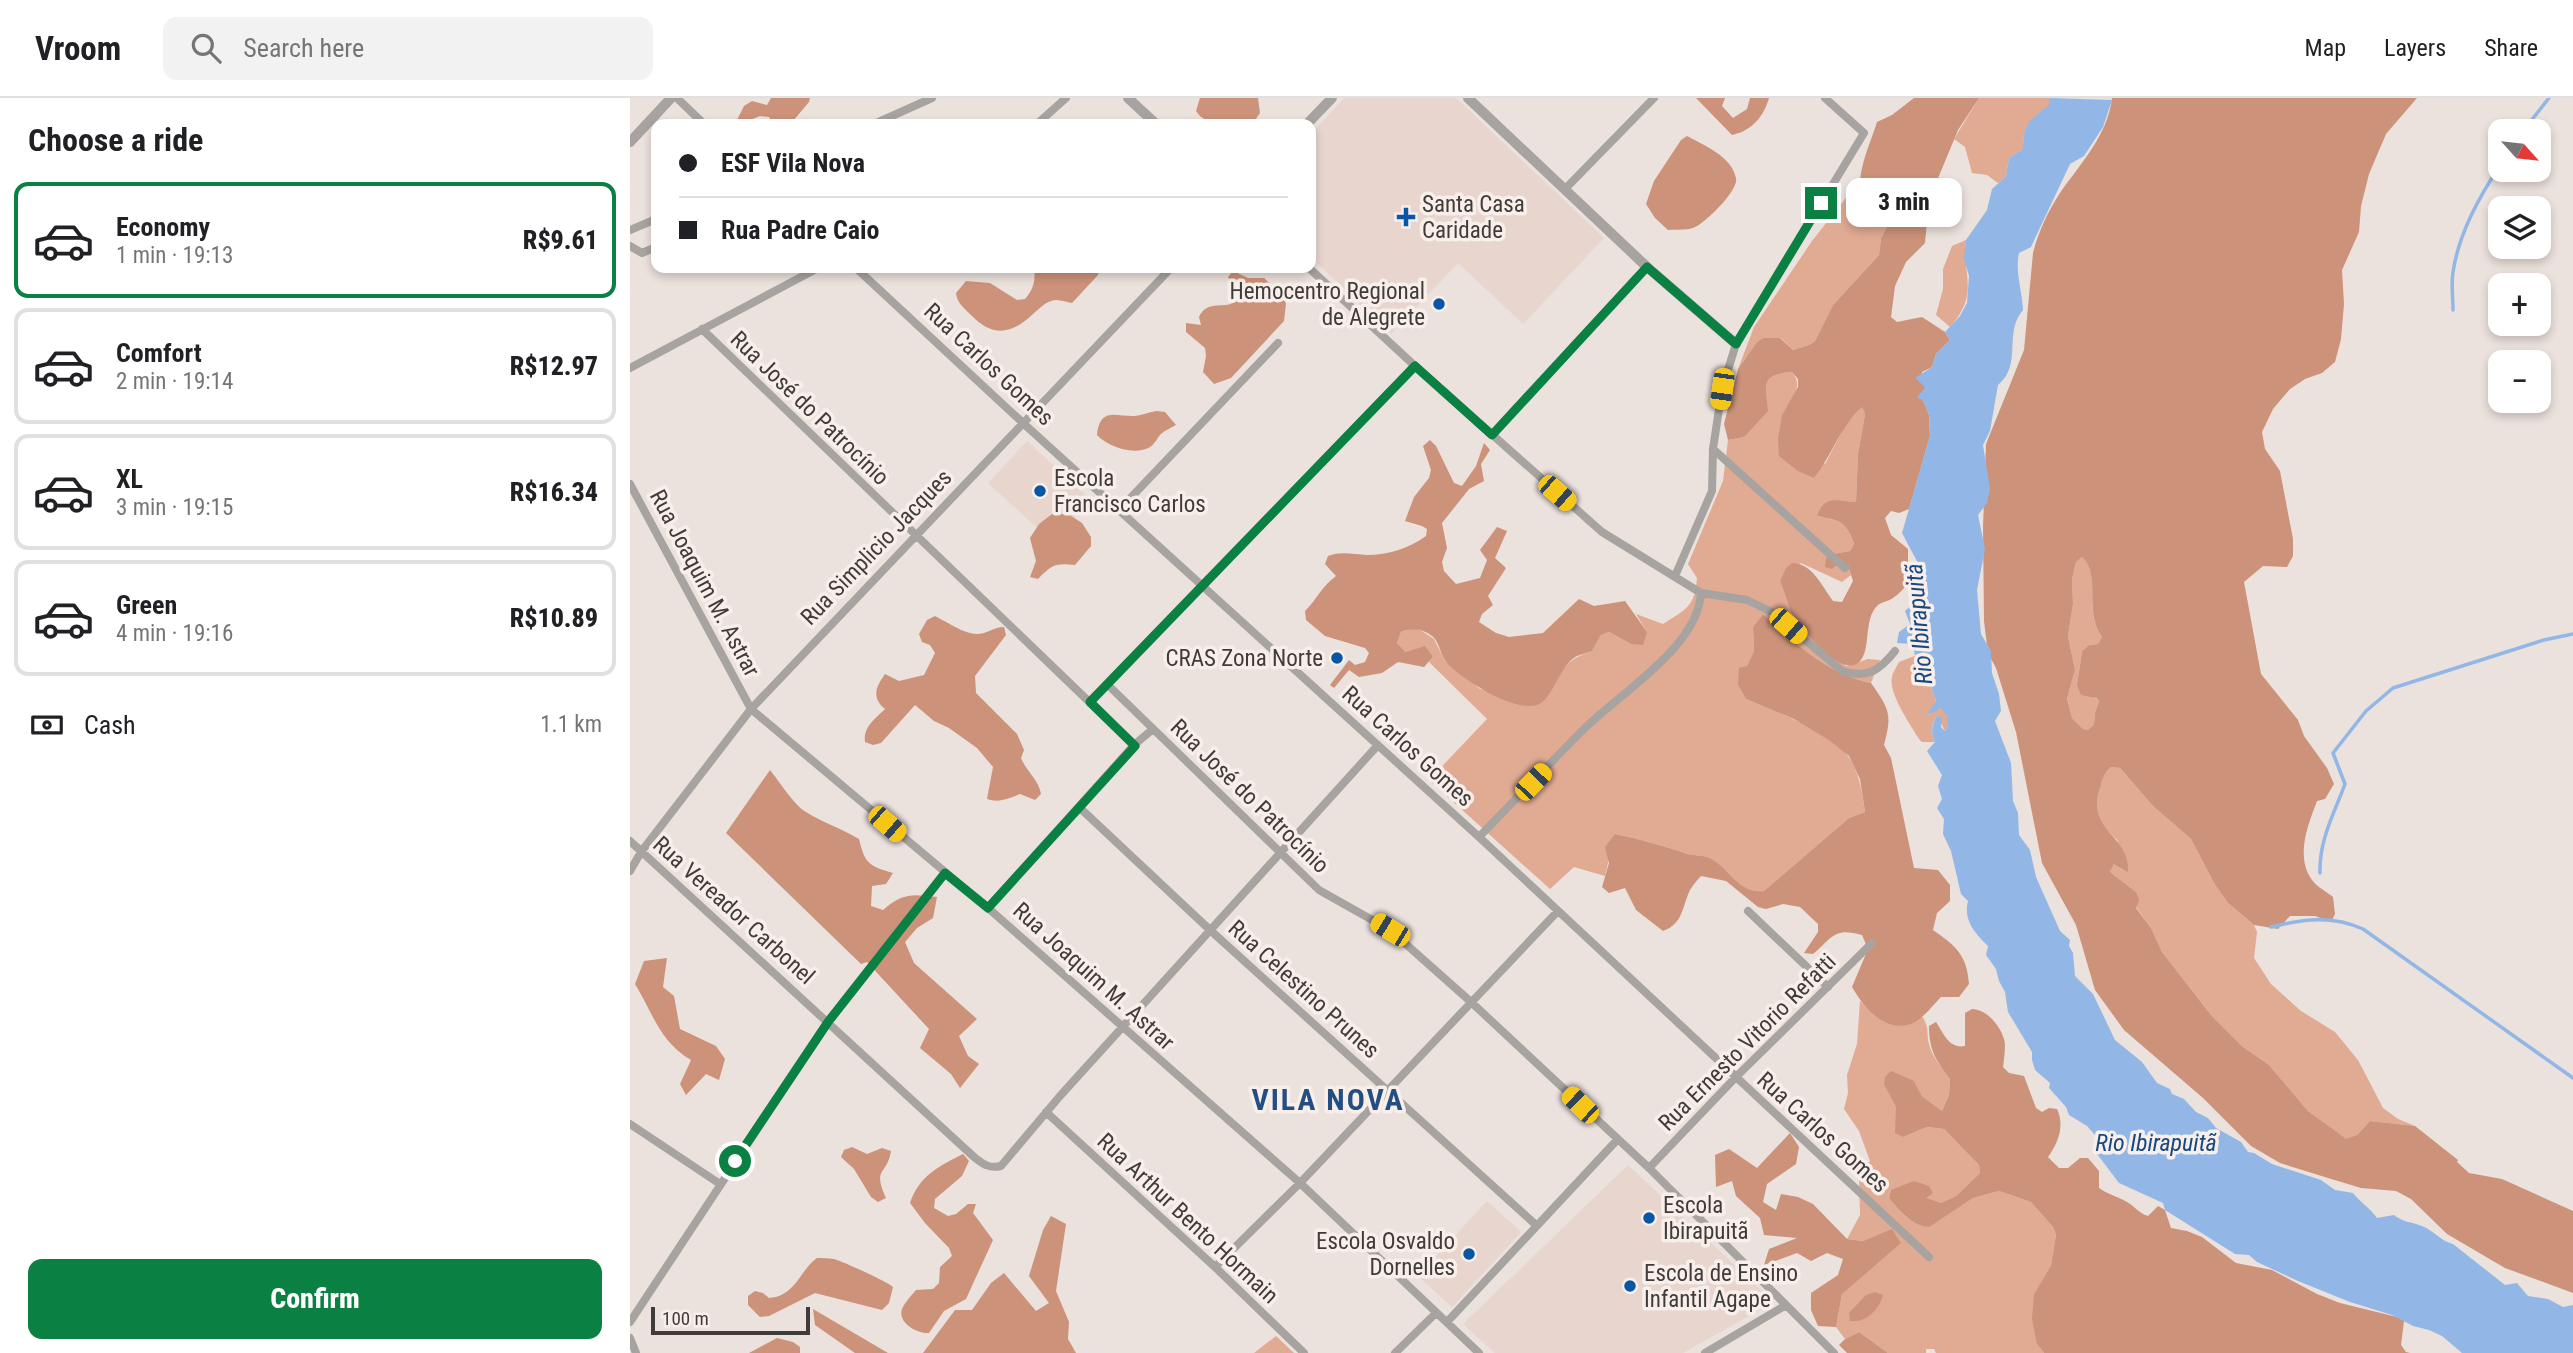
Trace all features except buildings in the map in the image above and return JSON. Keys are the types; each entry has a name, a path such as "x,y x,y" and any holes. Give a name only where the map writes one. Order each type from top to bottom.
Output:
{"street":[{"path":"651,119 671,98"},
{"path":"677,98 699,119"},
{"path":"885,119 932,98"},
{"path":"1043,119 1066,98"},
{"path":"1128,98 1151,119"},
{"path":"1312,119 1332,98"},
{"path":"1468,98 1647,267 1736,344"},
{"path":"1566,188 1654,98"},
{"path":"1675,576 1712,491 1713,449 1722,389 1736,344 1864,133 1825,98"},
{"path":"630,142 651,119"},
{"path":"630,230 651,221"},
{"path":"630,246 642,253 651,249"},
{"path":"1492,435 1647,267"},
{"path":"630,368 808,273"},
{"name":"Rua Carlos Gomes","path":"861,273 1479,837 1929,1257"},
{"name":"Rua Simplicio Jacques","path":"630,871 641,852 751,709 1166,273"},
{"path":"1314,273 1602,532 1700,593 1747,600 1772,612 1842,671 1868,674 1895,652"},
{"name":"Rua José do Patrocínio","path":"702,329 1135,746"},
{"path":"1120,509 1278,343"},
{"path":"1090,702 1415,366"},
{"path":"1713,449 1845,568"},
{"name":"Rua Joaquim M. Astrar","path":"630,484 751,709 988,908 1300,1183 1447,1322"},
{"path":"1479,837 1587,726 1668,654 1691,625 1700,606 1700,593"},
{"name":"Rua José do Patrocínio","path":"1108,685 1319,890 1390,930 1471,1002 1649,1168 1834,1353"},
{"path":"988,908 1153,729"},
{"path":"1046,1112 1378,745"},
{"name":"Rua Celestino Prunes","path":"1080,808 1210,930 1536,1225"},
{"name":"Rua Vereador Carbonel","path":"630,841 986,1166 1001,1166 1046,1112"},
{"path":"630,1322 828,1022 945,873"},
{"path":"1748,911 1828,987"},
{"path":"1215,1267 1300,1183 1557,912"},
{"name":"Rua Ernesto Vitorio Refatti","path":"1649,1168 1735,1078 1872,943"},
{"name":"Rua Arthur Bento Hormain","path":"1046,1112 1304,1353"},
{"path":"630,1124 720,1184"},
{"path":"1479,1353 1447,1322 1617,1140"},
{"path":"1705,1353 1786,1305"},
{"path":"1395,1353 1436,1313"},
{"path":"630,1338 636,1353"}],"shaded area":[{"path":"771,98 810,98 795,119 770,119 760,116 738,119 744,106 752,101 767,105"},
{"path":"1200,98 1258,98 1260,113 1256,119 1205,119 1196,111"},
{"name":"Santa Casa Caridade","path":"1344,98 1456,98 1604,238 1523,324 1458,263 1391,334 1316,262 1316,129"},
{"path":"1696,98 1725,98 1722,106 1733,118 1747,109 1750,98 1769,98 1756,122 1746,130 1732,135"},
{"path":"1914,98 1979,98 1958,130 1929,200 1925,243 1906,262 1895,286 1891,317 1897,322 1922,317 1945,332 1950,340 1936,354 1932,367 1922,372 1925,387 1923,400 1929,415 1930,436 1909,509 1899,513 1891,511 1885,518 1891,535 1908,549 1908,583 1890,600 1874,610 1865,651 1859,662 1850,666 1829,655 1808,635 1792,614 1780,582 1786,568 1792,563 1799,564 1816,576 1833,601 1842,602 1853,581 1848,565 1839,563 1832,569 1825,567 1826,558 1850,551 1854,544 1848,530 1837,521 1817,516 1829,501 1856,502 1858,454 1865,414 1862,407 1848,423 1814,478 1798,471 1779,456 1778,439 1782,415 1798,387 1798,379 1792,372 1774,375 1767,382 1768,411 1744,437 1728,440 1724,424 1738,369 1757,342 1764,338 1780,338 1793,350 1815,341 1833,305 1879,255 1881,238 1888,225 1891,209 1867,207 1862,199 1860,177 1877,122 1892,115"},
{"path":"1979,98 2050,98 2050,105 2029,123 2023,149 2009,158 2006,176 1998,183 1987,175 1972,173 1965,147 1954,139"},
{"path":"2112,98 2417,98 2386,134 2369,174 2361,206 2359,232 2342,270 2344,304 2341,339 2335,362 2322,373 2305,379 2290,389 2273,409 2262,432 2265,449 2280,471 2293,539 2293,556 2287,567 2263,566 2244,582 2261,674 2298,720 2304,736 2327,768 2334,784 2325,799 2317,801 2307,830 2304,861 2314,883 2333,897 2335,914 2331,922 2315,916 2290,916 2278,929 2254,925 2228,903 2214,883 2191,839 2153,806 2120,768 2111,767 2106,772 2097,804 2103,824 2123,849 2127,860 2128,872 2114,864 2110,872 2136,892 2139,900 2136,908 2151,928 2162,952 2211,1015 2243,1047 2269,1065 2308,1111 2346,1139 2357,1135 2370,1121 2415,1126 2458,1160 2469,1173 2502,1179 2573,1211 2573,1293 2505,1268 2447,1234 2411,1199 2396,1191 2361,1188 2328,1178 2280,1163 2251,1146 2203,1098 2124,1030 2095,990 2076,925 2042,863 2016,732 1996,668 1988,653 1984,621 1983,527 1986,444 2024,350 2033,253 2038,238 2056,200 2099,137","holes":["2082,557 2088,565 2094,616 2102,637 2098,644 2089,645 2082,651 2077,685 2081,695 2099,701 2094,724 2088,730 2083,729 2072,718 2067,698 2075,670 2068,636 2073,604 2072,579 2076,562"]},
{"path":"1687,136 1723,158 1733,171 1736,183 1721,205 1700,224 1689,229 1668,230 1655,218 1646,204 1654,181 1681,140"},
{"path":"1860,180 1861,200 1891,209 1888,225 1881,238 1879,255 1833,305 1815,341 1793,350 1781,338 1757,342 1738,369 1754,327 1812,241"},
{"path":"1966,240 1967,294 1965,304 1950,327 1936,315 1943,289 1943,269 1952,246"},
{"path":"1035,273 1099,273 1072,303 1056,300 1048,302 1018,326 1002,331 979,322 961,305 956,293 966,281 990,283 1017,300 1025,299"},
{"path":"1231,273 1237,273 1248,278 1264,278 1283,296 1286,304 1284,321 1231,378 1214,384 1203,372 1205,348 1186,332 1186,323 1201,325 1199,317 1207,308 1228,305 1238,300 1237,291 1228,277"},
{"path":"1792,372 1796,378 1797,389 1782,415 1825,464 1845,426 1862,406 1865,414 1858,454 1856,502 1818,516 1842,523 1848,530 1854,544 1850,551 1833,554 1839,563 1848,565 1851,575 1842,582 1801,563 1780,582 1793,615 1846,666 1868,659 1880,660 1871,683 1856,679 1813,656 1763,614 1753,627 1754,651 1747,666 1746,699 1818,732 1842,750 1856,771 1865,812 1849,818 1764,891 1747,889 1708,857 1615,834 1605,876 1574,867 1550,889 1429,780 1487,719 1429,662 1433,657 1406,652 1397,643 1401,632 1419,629 1434,639 1445,661 1480,689 1545,699 1563,669 1575,659 1592,651 1601,635 1609,632 1631,644 1647,632 1636,614 1663,624 1692,601 1697,578 1688,564 1723,481 1728,440 1744,437 1768,378 1775,373"},
{"path":"1165,412 1176,425 1144,450 1122,449 1097,435 1102,420 1110,415 1135,416"},
{"path":"1430,440 1436,446 1454,483 1462,486 1476,466 1484,443 1490,450 1481,464 1484,481 1469,489 1442,523 1447,548 1442,562 1444,571 1456,584 1480,578 1487,560 1480,550 1497,527 1507,531 1495,558 1506,568 1488,596 1493,605 1482,614 1479,622 1496,633 1509,637 1543,633 1579,599 1594,606 1625,601 1647,632 1643,645 1631,644 1609,632 1601,635 1592,651 1571,660 1543,702 1537,705 1515,704 1476,686 1447,663 1437,642 1431,636 1414,629 1401,632 1397,643 1406,652 1425,646 1433,657 1424,667 1398,662 1382,673 1359,677 1349,670 1334,688 1330,685 1349,660 1355,665 1365,662 1369,653 1365,648 1325,636 1306,620 1305,611 1336,576 1325,564 1328,556 1342,553 1375,555 1391,552 1426,536 1427,529 1405,521 1414,497 1429,478 1431,470 1423,446"},
{"name":"Escola Francisco Carlos","path":"1027,441 1091,500 1053,542 988,483"},
{"path":"1052,514 1068,514 1082,523 1091,537 1091,546 1075,565 1058,565 1050,568 1038,579 1030,577 1036,561 1030,538 1039,524"},
{"path":"2082,557 2091,574 2093,616 2102,637 2098,644 2089,645 2082,651 2077,685 2099,701 2094,724 2088,730 2083,729 2072,718 2067,697 2075,670 2068,636 2073,604 2072,579 2076,562"},
{"path":"1763,614 1827,665 1841,673 1871,683 1888,712 1884,745 1891,758 1914,868 1938,870 1950,885 1950,901 1937,913 1933,930 1948,941 1963,958 1969,984 1959,997 1941,997 1917,1021 1907,1025 1889,1024 1874,1015 1852,987 1868,949 1862,935 1839,933 1813,954 1804,953 1818,932 1818,924 1800,907 1783,904 1766,909 1758,907 1726,881 1701,876 1690,890 1675,924 1663,931 1636,910 1625,888 1609,893 1602,887 1609,863 1605,847 1615,834 1708,857 1747,889 1764,891 1849,818 1865,812 1860,779 1849,756 1829,740 1794,719 1746,699 1738,684 1739,668 1747,666 1754,651 1753,627"},
{"path":"935,616 972,633 981,634 1004,627 1006,635 975,676 976,693 1017,734 1024,750 1021,758 1040,789 1041,794 1035,800 1020,794 1007,799 987,799 993,767 977,748 934,721 915,705 881,743 873,745 865,742 868,728 885,709 876,692 885,674 899,681 924,675 935,653 930,645 922,642 919,634 927,620"},
{"path":"1925,652 1934,659 1926,672 1936,701 1928,716 1941,708 1948,721 1945,731 1937,715 1932,729 1935,742 1922,742 1919,739 1901,709 1892,684 1899,662"},
{"path":"2111,767 2120,768 2153,806 2191,839 2214,883 2228,903 2254,925 2257,932 2254,958 2271,984 2301,1011 2335,1032 2358,1060 2383,1108 2398,1119 2415,1126 2370,1121 2357,1135 2346,1140 2308,1111 2269,1065 2243,1047 2211,1015 2162,952 2151,928 2136,907 2136,892 2110,872 2118,841 2098,817 2097,804 2103,778"},
{"path":"770,770 801,809 859,839 869,863 893,873 886,884 872,886 871,906 883,910 896,900 908,896 937,897 933,918 917,928 905,942 914,963 977,1019 959,1036 968,1056 979,1064 960,1088 951,1074 920,1048 929,1029 867,962 861,964 726,833"},
{"path":"667,958 663,987 674,996 680,1029 716,1046 725,1059 719,1080 706,1074 686,1095 680,1084 691,1060 664,1035 635,984 644,961"},
{"path":"1860,1001 1888,1023 1903,1024 1922,1016 1932,1053 1950,1078 1949,1095 1942,1111 1922,1096 1914,1081 1884,1085 1896,1107 1903,1137 1927,1127 1944,1129 1979,1165 1980,1173 1956,1196 1941,1203 1891,1190 1889,1198 1906,1217 1928,1227 1973,1198 1999,1191 2031,1202 2053,1227 2056,1235 2051,1265 2034,1294 2037,1344 2044,1353 1936,1353 1934,1349 1926,1349 1926,1353 1888,1353 1859,1332 1845,1339 1836,1327 1842,1294 1892,1230 1863,1241 1847,1239 1860,1215 1859,1173 1870,1161 1859,1131 1844,1109 1848,1093 1847,1075 1857,1044"},
{"path":"1972,1009 1983,1012 1998,1026 2005,1044 2003,1067 2009,1073 2024,1076 2036,1108 2042,1112 2049,1108 2057,1109 2059,1134 2048,1157 2059,1168 2068,1168 2080,1158 2088,1158 2099,1171 2099,1188 2148,1216 2158,1206 2165,1210 2171,1228 2202,1237 2236,1263 2272,1270 2340,1303 2397,1317 2404,1321 2401,1345 2410,1353 2044,1353 2037,1344 2032,1319 2034,1294 2051,1265 2056,1235 2053,1227 2031,1202 1999,1191 1973,1198 1929,1227 1911,1220 1889,1198 1891,1190 1914,1181 1929,1186 1933,1193 1926,1198 1941,1203 1956,1196 1980,1173 1979,1165 1944,1129 1927,1127 1903,1137 1895,1133 1896,1107 1884,1085 1885,1077 1891,1071 1914,1081 1922,1096 1942,1111 1949,1095 1950,1079 1934,1055 1929,1026 1936,1022 1951,1043 1965,1046 1965,1013"},
{"path":"1790,1133 1799,1147 1796,1164 1767,1184 1763,1202 1776,1210 1781,1194 1798,1197 1813,1204 1847,1239 1863,1241 1892,1229 1901,1243 1842,1294 1836,1327 1818,1326 1811,1310 1811,1293 1838,1275 1843,1259 1827,1253 1811,1261 1797,1253 1764,1265 1769,1249 1797,1238 1764,1235 1760,1218 1736,1196 1732,1181 1716,1187 1715,1155 1729,1149 1757,1168"},
{"path":"852,1147 867,1154 882,1148 891,1151 880,1176 886,1198 878,1202 871,1197 854,1169 841,1157 844,1150"},
{"path":"963,1154 969,1161 962,1176 935,1199 934,1208 948,1216 956,1214 968,1204 976,1204 973,1213 993,1240 966,1299 944,1311 929,1333 924,1333 905,1323 902,1309 916,1290 933,1289 939,1283 940,1267 952,1256 949,1248 910,1203 924,1179"},
{"name":"Escola de Ensino Infantil Agape","path":"1628,1165 1774,1302 1683,1353 1495,1353 1463,1324"},
{"name":"Escola Osvaldo Dornelles","path":"1487,1201 1521,1232 1452,1307 1418,1276"},
{"path":"1051,1216 1066,1224 1056,1291 1069,1322 1068,1339 1076,1353 923,1353 955,1310 972,1310 991,1283 1004,1273 1036,1311 1049,1303 1029,1276 1043,1230"},
{"path":"817,1258 839,1261 889,1284 893,1287 889,1303 882,1310 815,1293 769,1316 760,1317 748,1305 748,1296 755,1291 769,1298 785,1293"},
{"path":"1875,1292 1883,1295 1875,1310 1866,1318 1850,1321 1849,1313 1866,1295"},
{"path":"813,1309 888,1353 855,1353 815,1325"},
{"path":"1859,1332 1888,1353 1847,1353 1839,1345"},
{"path":"1276,1336 1294,1353 1254,1353"},
{"path":"777,1338 793,1342 800,1347 800,1353 749,1353"}],"water":[{"name":"Rio Ibirapuitã","path":"2049,98 2112,100 2103,127 2084,156 2070,164 2031,247 2019,253 2018,274 2023,310 2014,329 2010,368 1998,385 1990,431 1983,445 1990,489 1987,503 1978,515 1985,549 1977,590 1981,634 1991,651 1992,673 1999,694 2001,711 1995,721 2011,763 2013,801 2018,813 2019,835 2030,850 2036,877 2060,931 2070,940 2075,976 2093,994 2115,1040 2142,1062 2157,1083 2184,1099 2216,1128 2241,1142 2248,1152 2272,1164 2321,1180 2335,1190 2353,1193 2377,1218 2394,1215 2426,1228 2453,1244 2505,1285 2517,1283 2528,1296 2548,1299 2563,1307 2573,1305 2573,1353 2462,1353 2442,1336 2429,1330 2298,1281 2257,1262 2249,1255 2235,1254 2165,1210 2163,1203 2119,1183 2097,1154 2095,1135 2087,1126 2069,1115 2066,1107 2049,1088 2050,1083 2035,1070 2032,1052 2008,1012 2005,992 1996,969 1986,955 1988,946 1969,921 1968,901 1961,894 1951,851 1943,834 1944,819 1937,808 1942,799 1938,786 1942,775 1927,751 1935,742 1932,728 1937,715 1942,719 1941,727 1945,731 1948,727 1947,716 1941,708 1926,716 1936,701 1926,672 1934,659 1925,652 1915,655 1912,644 1897,643 1899,632 1910,624 1905,611 1914,603 1913,577 1919,565 1902,533 1930,436 1929,415 1923,400 1917,398 1925,387 1915,378 1932,367 1936,354 1950,340 1945,332 1960,316 1967,303 1969,276 1964,259 1966,240 1987,210 1992,189 2006,176 2009,158 2023,149 2026,128 2049,105"}],"waterway":[{"path":"2532,119 2549,98"},
{"path":"2453,310 2452,277 2460,243 2490,182"},
{"path":"2320,873 2325,838 2345,784 2333,753 2366,711 2393,688 2544,640 2573,634"},
{"path":"2271,927 2329,920 2363,929 2573,1078"}],"place":[{"name":"Santa Casa Caridade","path":"1406,217"},
{"name":"Hemocentro Regional de Alegrete","path":"1439,304"},
{"name":"Escola Francisco Carlos","path":"1040,491"},
{"name":"CRAS Zona Norte","path":"1337,658"},
{"name":"Escola Ibirapuitã","path":"1649,1218"},
{"name":"Escola Osvaldo Dornelles","path":"1469,1254"},
{"name":"Escola de Ensino Infantil Agape","path":"1630,1286"}],"district":[{"name":"VILA NOVA","path":"1328,1100"}],"route":[{"path":"735,1161 828,1022 945,873 988,908 1135,746 1090,702 1415,366 1492,435 1647,267 1736,344 1821,203"}]}
